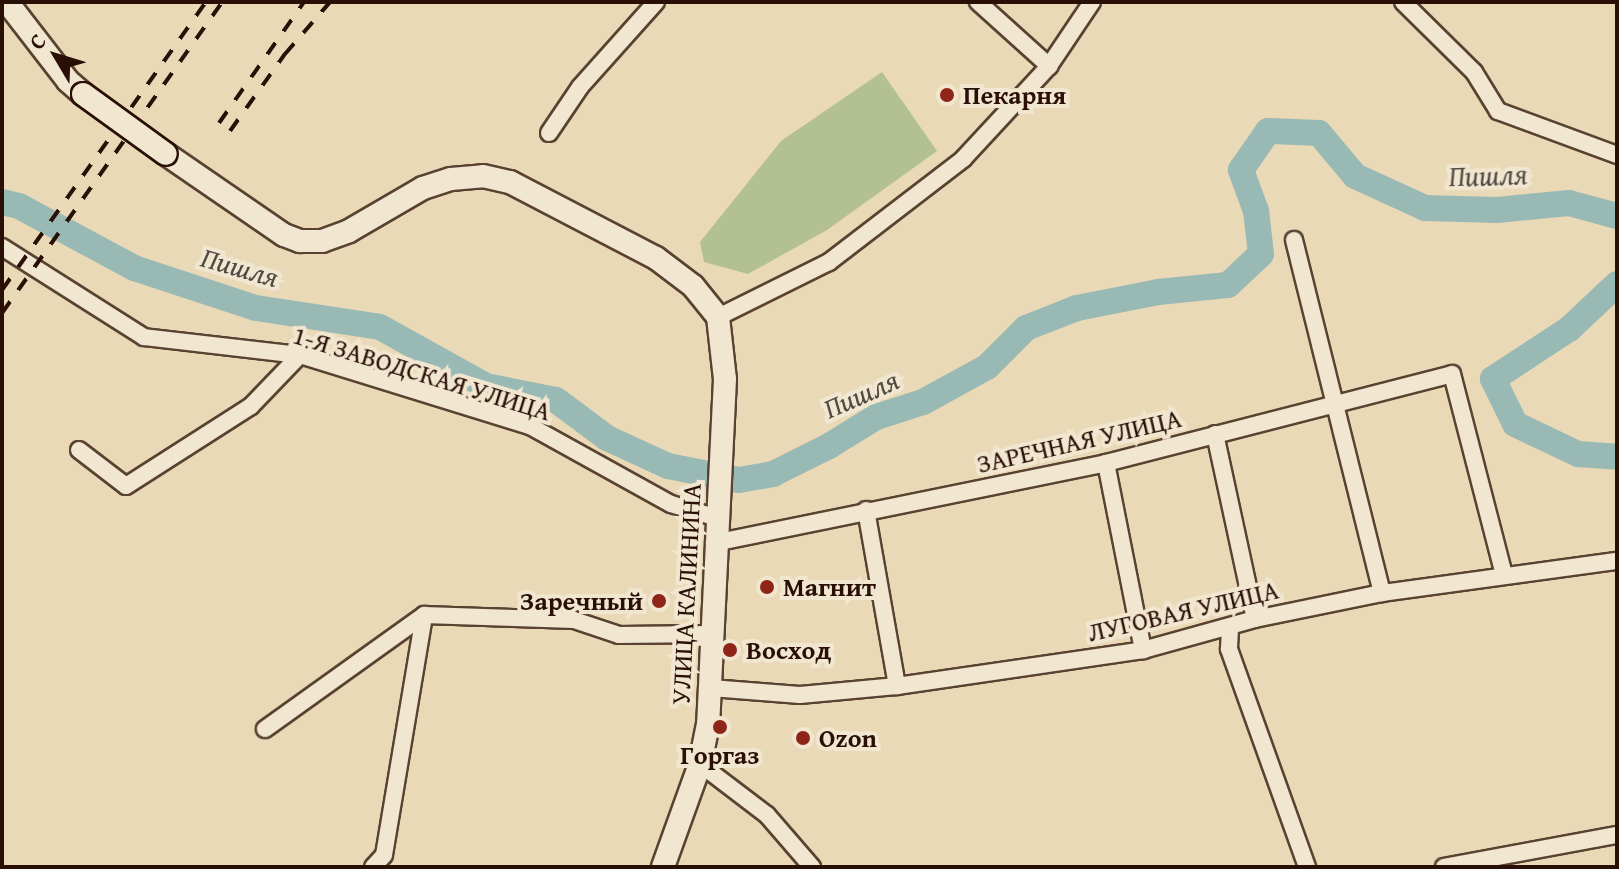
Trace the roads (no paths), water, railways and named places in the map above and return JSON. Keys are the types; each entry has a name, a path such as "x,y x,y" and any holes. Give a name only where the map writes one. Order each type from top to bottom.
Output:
{"main road":[{"path":"7,2 68,81 83,94 284,235 300,241 322,241 349,231 423,188 451,179 483,176 510,182 656,258 693,286 718,317"},
{"name":"УЛИЦА КАЛИНИНА","path":"663,867 700,764 711,688 714,543 725,379 718,317"}],"street":[{"path":"549,133 580,87 656,2"},
{"path":"978,2 1049,66"},
{"path":"718,317 829,262 963,159 1049,66 1092,2"},
{"path":"1403,2 1474,72 1498,111 1518,121 1617,155"},
{"path":"1294,240 1382,593"},
{"name":"1-Я ЗАВОДСКАЯ УЛИЦА","path":"2,247 144,337 300,355 530,426 671,504 718,508"},
{"path":"79,450 126,486 251,406 300,355"},
{"name":"ЗАРЕЧНАЯ УЛИЦА","path":"714,543 1106,463 1452,374 1504,575"},
{"path":"1215,434 1255,619"},
{"path":"1106,463 1143,650"},
{"path":"866,510 897,686"},
{"name":"ЛУГОВАЯ УЛИЦА","path":"711,688 800,695 897,686 1143,650 1230,629 1255,619 1382,593 1617,561"},
{"path":"265,729 424,615 574,620 619,635 711,634"},
{"path":"373,867 384,855 424,615"},
{"path":"1230,629 1229,649 1307,867"},
{"path":"700,764 767,815 812,867"},
{"path":"1444,867 1617,835"}],"waterway":[{"name":"Пишля","path":"2,202 19,206 134,268 256,308 380,327 486,386 556,400 607,438 668,466 739,480 773,474 829,446 876,417 923,402 987,367 1026,328 1077,308 1158,292 1228,285 1261,254 1256,211 1241,170 1268,131 1319,133 1355,176 1425,208 1497,210 1569,203 1617,216"},
{"name":"Пишля","path":"1617,284 1569,329 1493,379 1515,424 1578,454 1617,457"}],"railway":[{"path":"2,290 206,2"},
{"path":"2,313 222,2"},
{"path":"219,123 304,2"},
{"path":"230,131 285,54 330,2"}],"place":[{"name":"Пекарня","path":"947,95"},
{"name":"Магнит","path":"767,587"},
{"name":"Заречный","path":"659,601"},
{"name":"Восход","path":"730,650"},
{"name":"Горгаз","path":"720,727"},
{"name":"Ozon","path":"803,738"}]}
